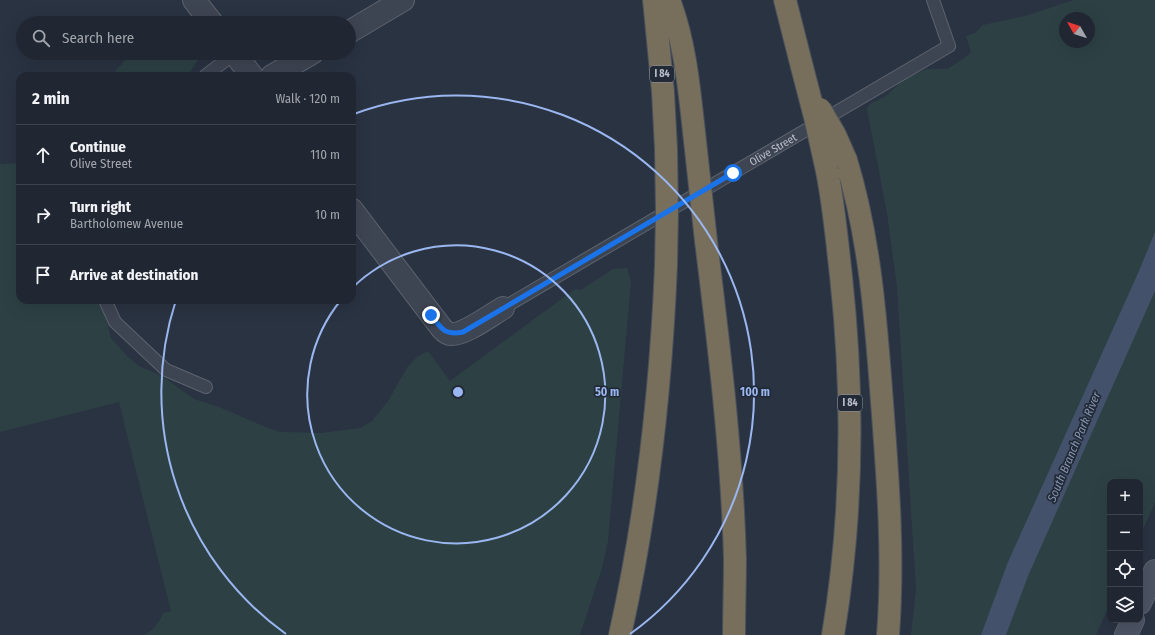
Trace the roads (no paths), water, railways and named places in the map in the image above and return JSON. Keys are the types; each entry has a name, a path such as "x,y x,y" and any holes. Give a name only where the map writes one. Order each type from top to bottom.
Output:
{"highway":[{"name":"I 84","path":"620,635 636,550 650,458 660,359 666,265 666,149 663,85 654,0"},
{"path":"669,0 677,23 683,50 723,384 731,480 735,559 734,635"},
{"name":"I 84","path":"785,0 827,171 835,220 850,376 849,487 845,540 834,635"},
{"path":"808,92 829,124 846,160 856,197 865,246 880,382 891,558 891,602 888,635"}],"street":[{"path":"194,0 207,16"},
{"path":"356,28 403,0"},
{"path":"240,60 249,72"},
{"path":"279,72 300,60"},
{"name":"Olive Street","path":"356,215 440,326 450,334 463,332 503,308"},
{"path":"1143,597 1155,571"},
{"path":"1126,635 1132,623"}],"lane":[{"name":"Olive Street","path":"503,308 949,46 933,0"},
{"path":"210,72 226,60"},
{"path":"108,304 116,322 166,370 206,387"}],"water":[{"name":"South Branch Park River","path":"1155,232 1155,291 1028,576 1006,635 981,635 1008,562 1139,271"}]}
